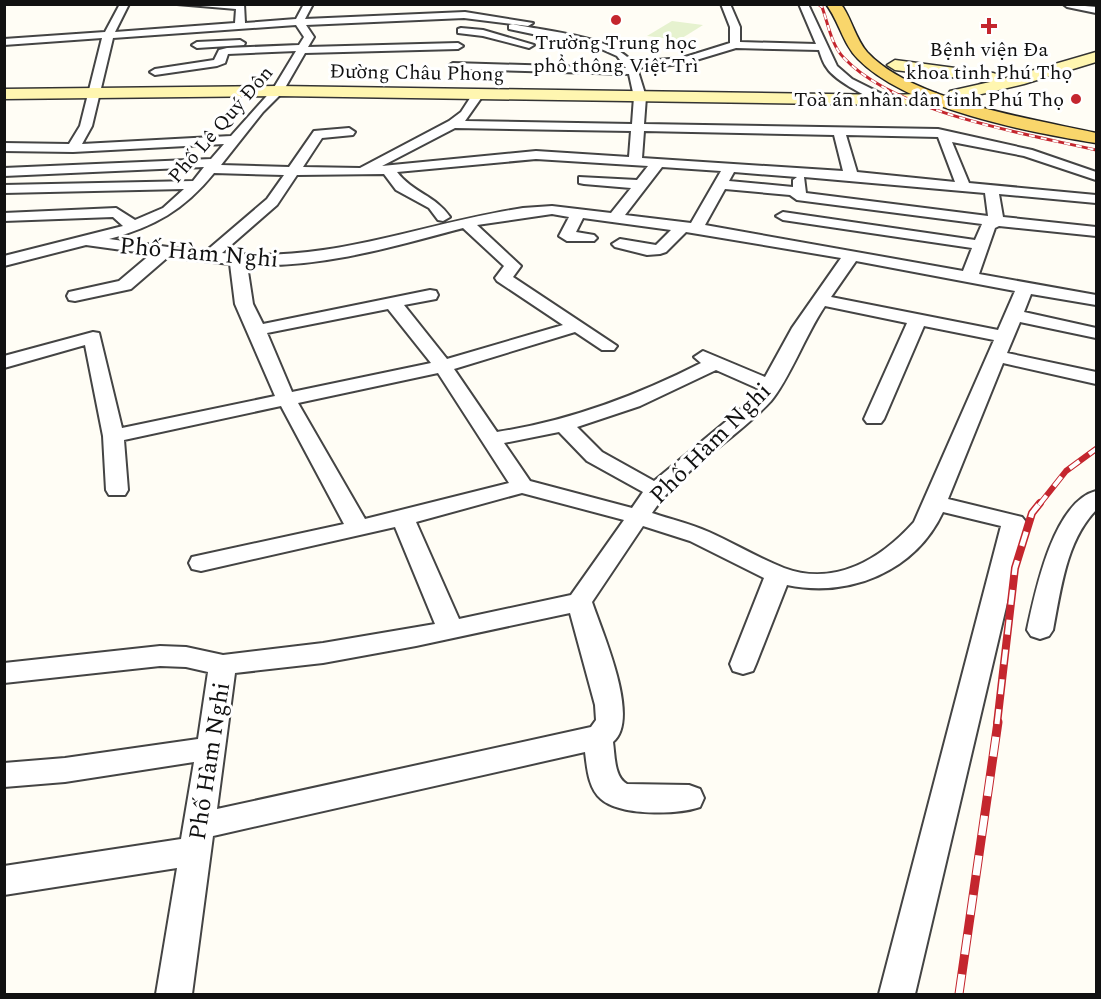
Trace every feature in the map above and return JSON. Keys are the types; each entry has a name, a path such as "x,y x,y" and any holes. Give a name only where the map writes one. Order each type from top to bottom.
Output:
{"main road":[{"path":"832,4 843,16 850,38 862,55 876,66 936,98 1096,138"},
{"path":"847,4 860,17 868,38 881,56 929,84 956,95 1096,131"},
{"path":"850,38 868,38"}],"street":[{"path":"73,148 86,126 108,36 125,4"},
{"path":"181,4 242,6 240,26"},
{"path":"299,22 309,4"},
{"path":"401,4 401,18"},
{"path":"451,78 463,16 468,7 473,4"},
{"path":"725,4 735,27 735,45"},
{"path":"803,4 832,68 838,74 886,100"},
{"path":"1067,4 1086,6 1096,10"},
{"path":"4,42 367,16 401,18 463,16 586,32 601,39 602,46"},
{"path":"299,22 309,37 305,46"},
{"path":"512,27 602,46 617,52 632,68 640,97 635,161"},
{"path":"461,31 483,33 534,46 526,62"},
{"path":"197,45 305,46 632,68 683,61 714,49 735,45 821,47"},
{"path":"154,72 221,62 222,52 227,51 305,46"},
{"name":"Phố Lê Quý Đôn","path":"4,261 89,241 134,227 168,211 197,185 237,139 259,109 278,91 305,46"},
{"path":"956,95 1018,81 1095,59"},
{"path":"895,65 1018,81"},
{"name":"Đường Châu Phong","path":"4,94 278,91 886,100 936,98"},
{"path":"4,172 148,164 359,172 389,163 453,124 465,114 477,94"},
{"path":"453,124 635,161 736,165 1096,199"},
{"path":"389,163 411,168 540,141 639,127 734,134 839,131 934,133 1017,150 1096,176"},
{"path":"839,131 851,176"},
{"path":"210,256 258,217 272,202 318,134 349,132"},
{"path":"944,136 963,185"},
{"path":"4,147 73,148 237,139"},
{"path":"389,163 401,187 434,204 442,217"},
{"path":"616,217 658,163"},
{"path":"620,244 647,250 660,249 689,226 736,165"},
{"path":"765,238 799,194 800,172"},
{"path":"584,180 641,185"},
{"path":"874,261 893,180"},
{"path":"721,184 1096,232"},
{"path":"4,189 197,185"},
{"path":"991,188 996,221"},
{"name":"Phố Hàm Nghi","path":"89,241 238,260 277,262 350,253 467,223 530,211 578,213 689,226 765,238 851,256 819,300 771,387 748,413 656,490 640,517 579,602 334,651 223,665 174,994"},
{"path":"4,217 116,212 134,227"},
{"path":"578,213 567,236 590,238"},
{"path":"783,216 981,245"},
{"path":"969,278 988,226 996,221"},
{"path":"467,223 513,266 504,278 608,346"},
{"path":"75,296 125,285 166,250"},
{"path":"851,256 1096,300"},
{"path":"238,260 244,304 285,398 358,528"},
{"path":"201,563 403,518 522,486 640,517 708,540 778,575 802,580 834,582 860,574 909,543 930,515 1025,288"},
{"path":"257,330 430,295"},
{"path":"819,300 917,321 1096,378"},
{"path":"393,303 443,366 522,486"},
{"path":"1014,315 1096,333"},
{"path":"874,419 917,321"},
{"path":"113,436 443,366 577,326"},
{"path":"4,362 93,337 113,436 117,490"},
{"path":"489,439 566,426 647,397 707,359 771,387"},
{"path":"566,426 576,442 596,459 656,490"},
{"path":"1040,630 1057,556 1065,535 1074,521 1096,498"},
{"path":"897,994 1014,522 935,503"},
{"path":"403,518 450,629"},
{"path":"743,663 778,575"},
{"path":"4,881 197,839 597,736 610,728 611,718 601,668 579,602"},
{"path":"4,673 160,656 186,657 223,665"},
{"path":"597,736 606,785 613,794 626,798 689,798"},
{"path":"4,775 65,770 211,748"}],"green space":[{"path":"672,21 703,25 679,40 647,36"}],"railway":[{"path":"818,4 822,7 836,47 844,58 867,77 895,93 927,107 962,118 1096,150"},
{"path":"1039,505 1066,471 1096,449"},
{"path":"997,724 1015,568 1032,513 1040,503"},
{"path":"959,994 998,722"}],"place":[{"name":"Trường Trung học phổ thông Việt Trì","path":"616,20"},
{"name":"Bệnh viện Đa khoa tỉnh Phú Thọ","path":"989,26"},
{"name":"Toà án nhân dân tỉnh Phú Thọ","path":"1076,99"}]}
